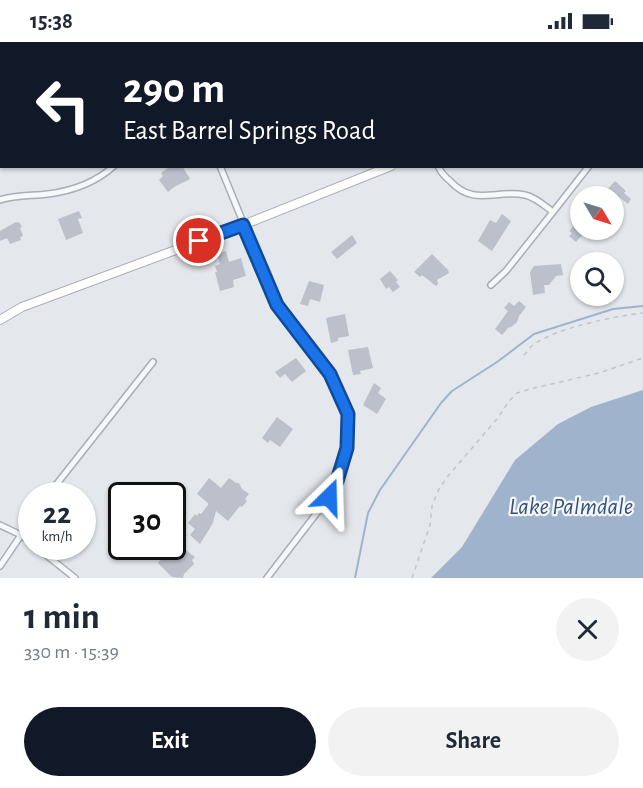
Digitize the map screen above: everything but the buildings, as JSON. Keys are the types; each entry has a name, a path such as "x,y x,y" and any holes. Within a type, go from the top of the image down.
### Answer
{"street":[{"path":"0,201 9,197 49,194 77,188 103,176 112,168"},
{"path":"221,168 277,305 330,374 348,414 347,448 337,481 329,497 267,578"},
{"path":"0,320 22,307 243,225 386,168"},
{"path":"439,168 455,188 472,196 528,195 553,212"},
{"path":"491,285 506,271 587,168"},
{"path":"58,482 153,362"},
{"path":"0,525 18,534"},
{"path":"0,566 18,539"},
{"path":"52,560 75,578"}],"path":[{"path":"524,355 533,345 559,333 615,316 643,313"},
{"path":"412,578 430,525 432,506 439,489 517,393 534,387 599,373 643,358"}],"water":[{"name":"Lake Palmdale","path":"643,390 643,578 431,578 462,547 515,460 558,424 591,407"}],"waterway":[{"path":"355,578 368,513 380,490 441,403 452,391 497,362 534,334 613,309 643,306"}],"route":[{"path":"199,241 243,225 277,305 330,374 348,414 347,448 337,481 329,497"}]}
